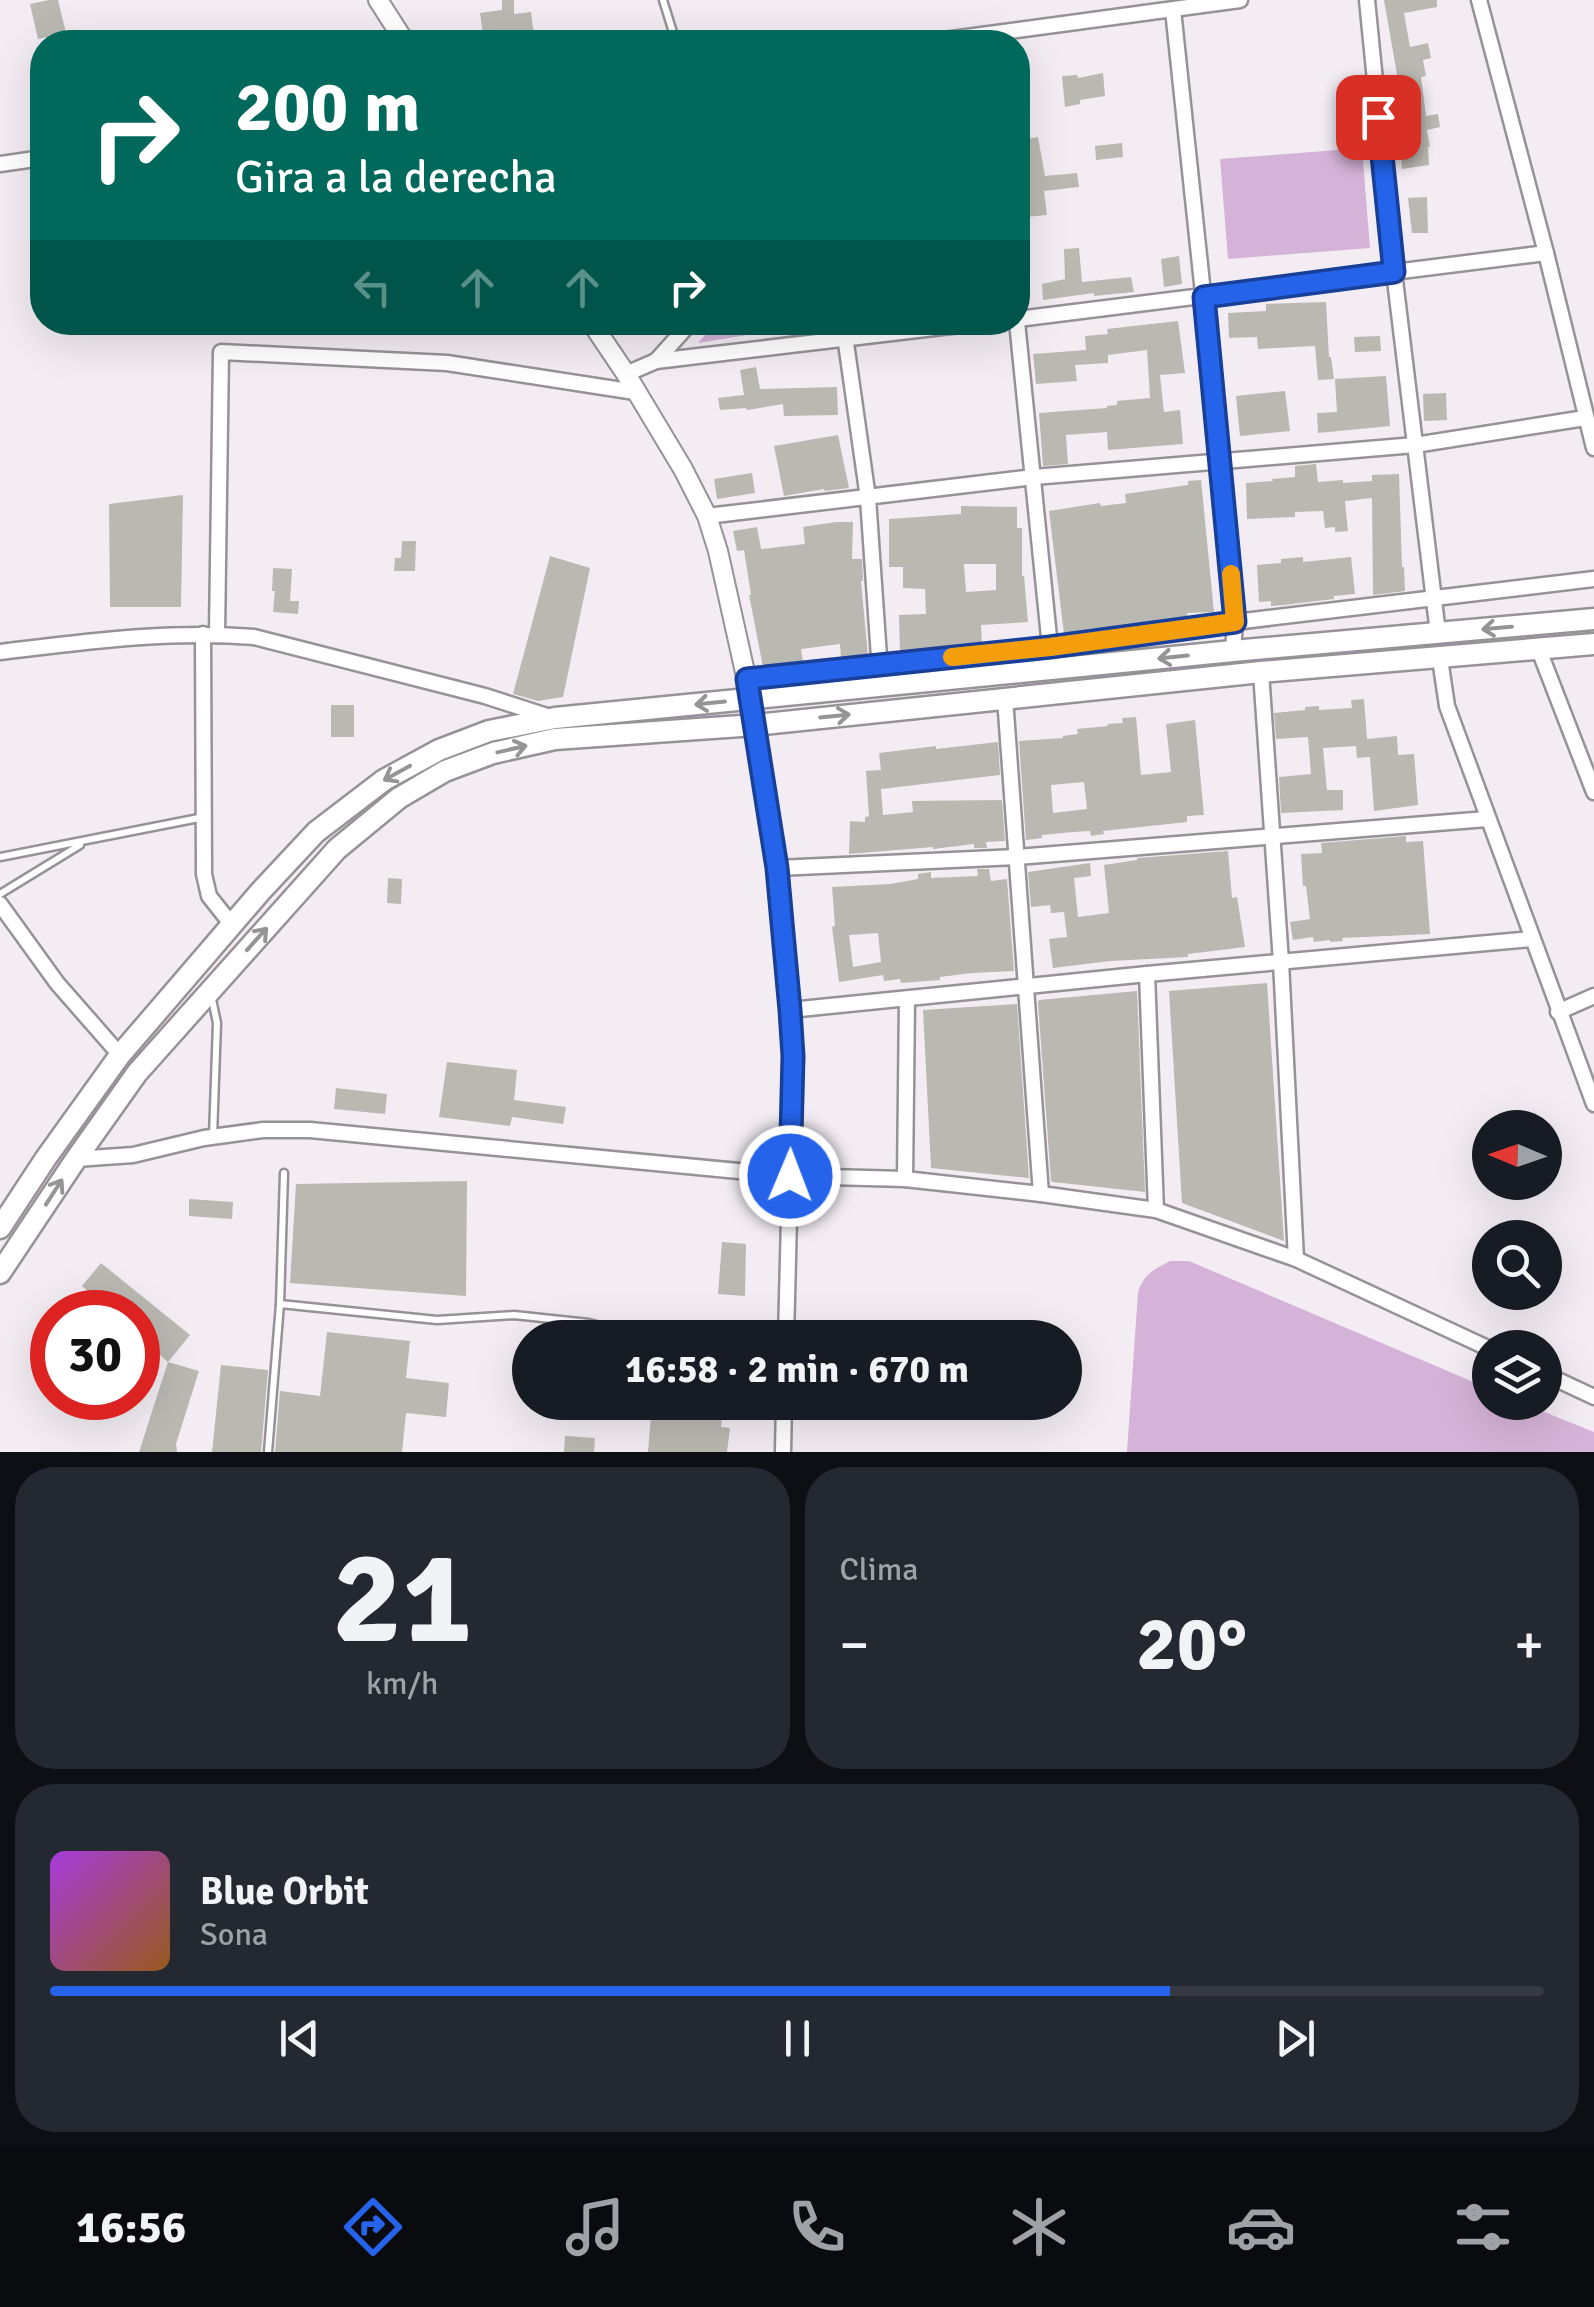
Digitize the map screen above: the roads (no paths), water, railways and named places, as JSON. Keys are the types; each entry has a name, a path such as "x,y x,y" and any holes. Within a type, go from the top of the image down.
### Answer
{"main road":[{"path":"0,1228 120,1055 316,832 384,780 439,750 489,731 555,718 749,689 882,687 1233,650 1594,619"},
{"path":"0,1274 137,1073 337,849 399,798 445,771 493,753 555,739 755,724 1261,672 1594,644"}],"street":[{"path":"378,0 397,30"},
{"path":"1030,32 1240,0"},
{"path":"1367,0 1394,272 1438,633"},
{"path":"1479,0 1594,448"},
{"path":"1173,10 1221,463 1235,622 1233,650"},
{"path":"0,164 30,160"},
{"path":"1030,319 1546,253"},
{"path":"600,335 708,516 749,689 777,868 793,1056 786,1320"},
{"path":"656,361 680,335"},
{"path":"626,374 656,361 814,335"},
{"path":"845,335 868,498 882,687"},
{"path":"1019,335 1050,647"},
{"path":"232,925 209,896 204,874 221,352 447,363 636,392"},
{"path":"708,516 1034,477 1415,444 1585,418"},
{"path":"749,689 880,664 1050,647 1594,578"},
{"path":"0,652 174,634 254,637 486,696 555,718"},
{"path":"1539,650 1594,792"},
{"path":"1440,659 1447,706 1594,1104"},
{"path":"1261,672 1296,1259"},
{"path":"1005,698 1041,1194"},
{"path":"777,868 1017,857 1487,819"},
{"path":"0,904 57,983 120,1055"},
{"path":"790,1010 1531,939"},
{"path":"1147,974 1156,1210"},
{"path":"1558,1012 1594,996"},
{"path":"905,1179 907,999"},
{"path":"76,1158 133,1154 263,1130 310,1130 790,1176 905,1179 1041,1194 1156,1210 1296,1259 1472,1341"},
{"path":"1562,1382 1594,1397"},
{"path":"783,1452 784,1420"}],"lane":[{"path":"663,0 672,30"},
{"path":"0,857 204,817"},
{"path":"0,894 87,841"},
{"path":"210,991 217,1023 213,1137"},
{"path":"268,1452 280,1304 284,1173"},
{"path":"280,1304 437,1320 514,1314 563,1320"}]}
